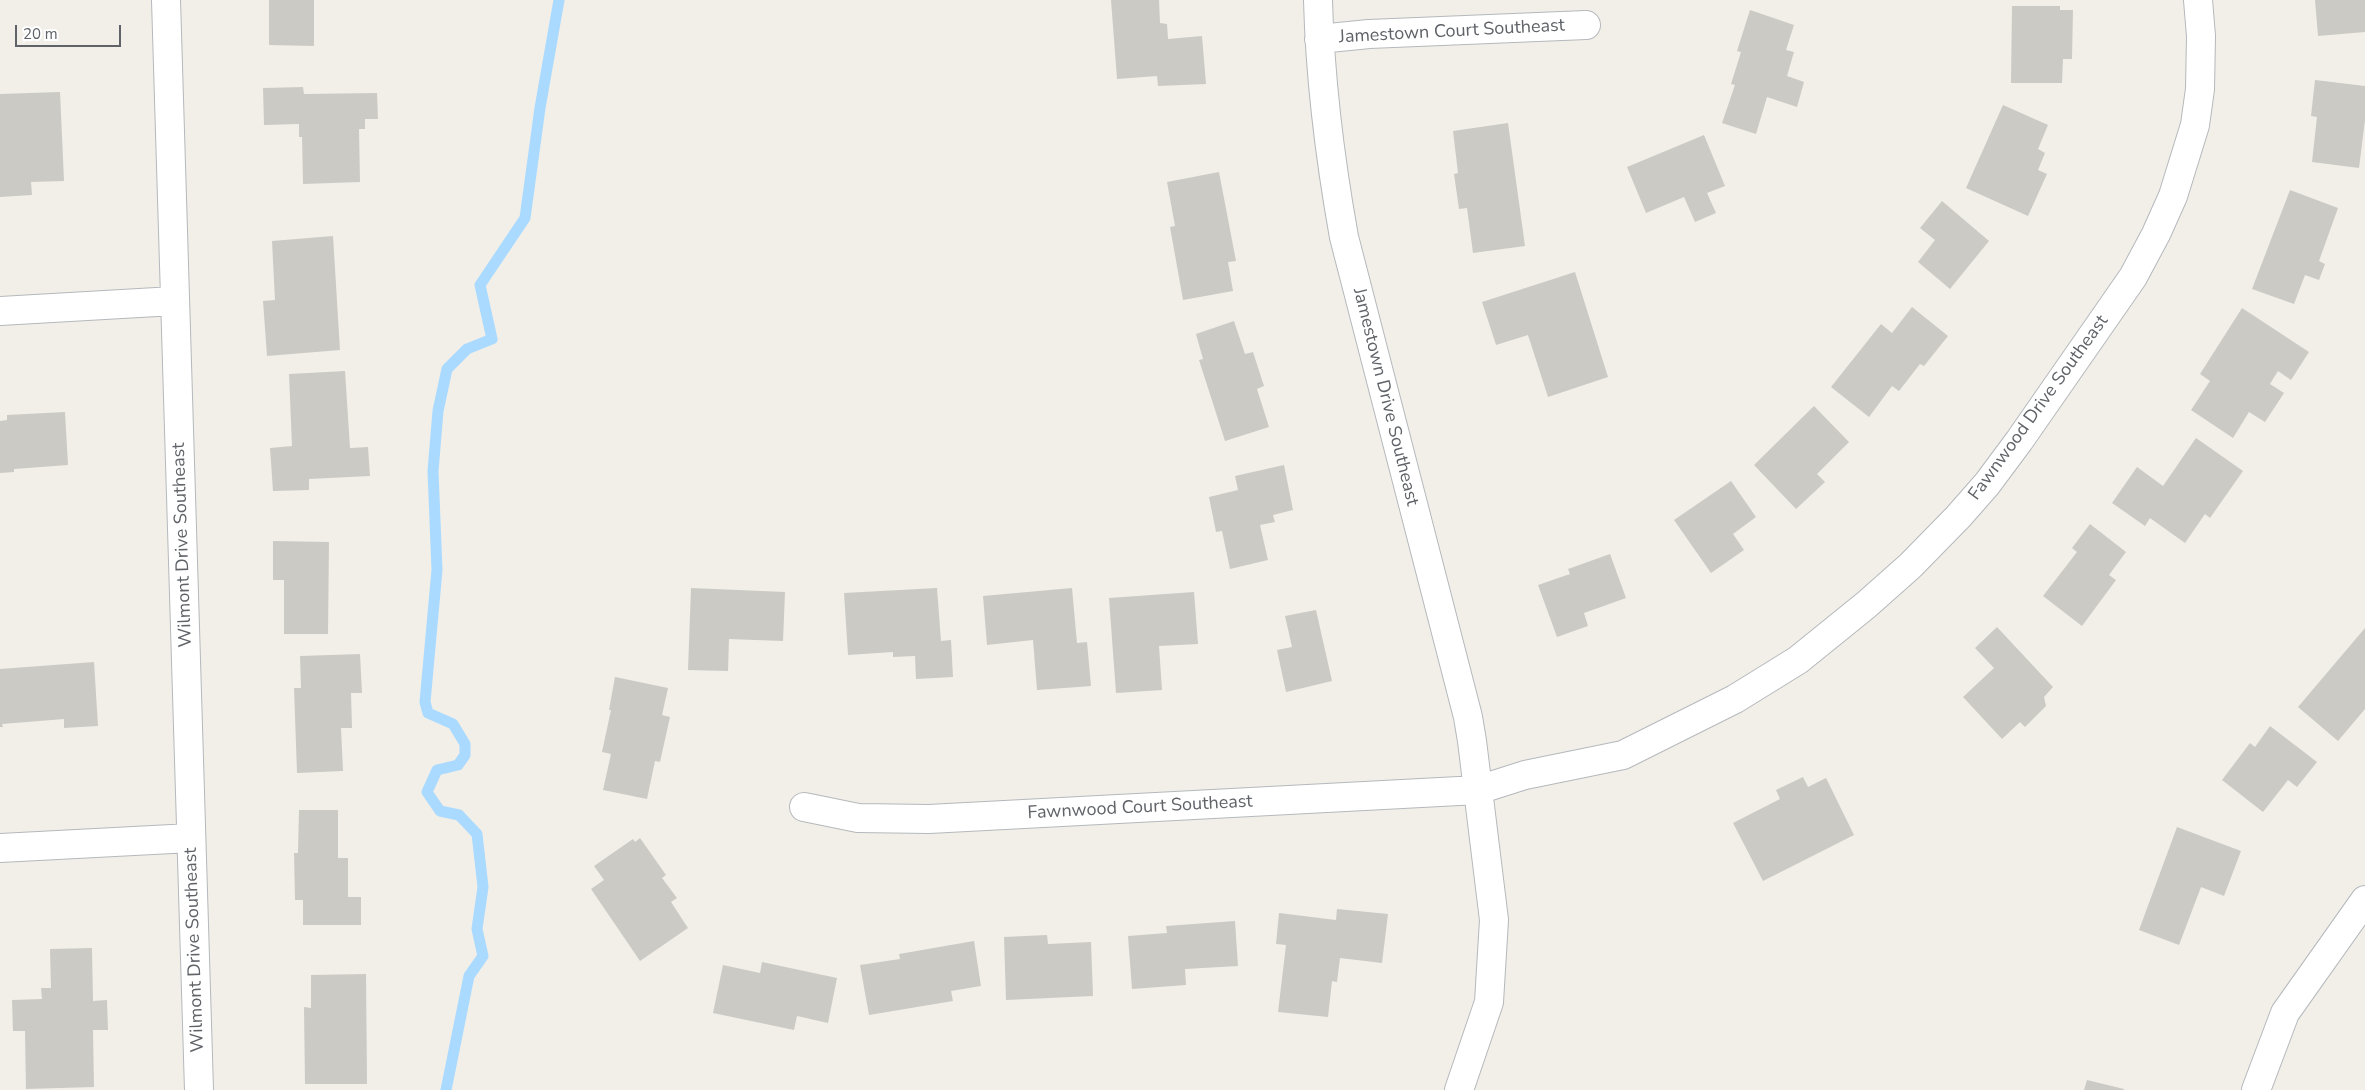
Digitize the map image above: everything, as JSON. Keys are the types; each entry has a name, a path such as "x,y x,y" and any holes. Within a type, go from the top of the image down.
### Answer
{"street":[{"name":"Wilmont Drive Southeast","path":"166,0 199,1090"},
{"name":"Jamestown Drive Southeast","path":"1318,0 1319,39 1332,174 1344,237 1468,717 1478,790"},
{"name":"Fawnwood Drive Southeast","path":"1478,790 1525,775 1623,754 1736,699 1798,660 1866,605 1910,566 1958,517 1987,484 2019,441 2133,277 2156,234 2173,196 2194,125 2201,62 2201,30 2198,0"},
{"name":"Jamestown Court Southeast","path":"1319,39 1369,34 1586,25"},
{"path":"0,312 174,301"},
{"path":"1459,1090 1475,1048 1489,1002 1494,920 1478,790"},
{"name":"Fawnwood Court Southeast","path":"804,808 858,818 929,819 1478,790"},
{"path":"0,848 191,838"},
{"path":"2256,1090 2285,1014 2365,900"}],"building":[{"path":"269,0 314,0 314,46 269,45"},
{"path":"1111,0 1159,0 1160,23 1167,24 1168,39 1202,36 1206,84 1158,86 1157,76 1117,79"},
{"path":"2315,0 2365,0 2365,32 2318,36"},
{"path":"2012,6 2060,6 2060,10 2073,10 2072,59 2063,59 2062,83 2011,83"},
{"path":"1750,10 1794,25 1786,50 1794,52 1787,76 1804,82 1797,107 1767,97 1756,134 1722,123 1735,85 1731,84 1741,52 1737,51"},
{"path":"2315,80 2365,86 2365,120 2359,168 2312,162 2317,117 2311,116"},
{"path":"303,87 304,94 377,93 378,119 365,119 365,129 359,129 360,182 303,184 302,137 299,137 299,124 264,125 263,88"},
{"path":"60,92 64,181 31,182 32,195 0,197 0,94"},
{"path":"2003,105 2048,125 2038,149 2045,153 2038,170 2047,174 2028,216 1966,188"},
{"path":"1508,123 1525,246 1473,253 1467,208 1459,209 1454,174 1458,173 1453,131"},
{"path":"1704,135 1725,186 1707,193 1716,213 1695,222 1684,197 1646,213 1627,167"},
{"path":"1219,172 1236,261 1228,262 1233,291 1183,300 1170,227 1175,226 1167,182"},
{"path":"2290,190 2338,208 2319,261 2325,264 2319,280 2305,275 2294,304 2252,289"},
{"path":"1942,201 1989,241 1950,289 1918,262 1935,240 1920,228"},
{"path":"333,236 340,350 267,356 263,301 275,300 272,241"},
{"path":"1575,272 1608,377 1548,397 1528,335 1496,345 1482,302"},
{"path":"1912,307 1948,336 1924,366 1920,364 1899,391 1892,386 1869,417 1831,387 1881,324 1892,333"},
{"path":"2242,308 2309,352 2291,380 2278,371 2270,384 2284,393 2265,422 2249,412 2233,438 2191,410 2210,381 2200,374"},
{"path":"1234,321 1245,354 1253,352 1264,386 1257,389 1269,427 1225,441 1199,360 1203,359 1196,334"},
{"path":"345,371 350,448 368,447 370,476 309,479 309,490 273,491 270,448 292,446 289,374"},
{"path":"1814,406 1849,442 1817,474 1825,482 1796,509 1754,465"},
{"path":"65,412 68,465 14,469 14,472 0,473 0,421 7,420 7,415"},
{"path":"2196,438 2243,471 2210,518 2205,514 2185,543 2150,518 2145,526 2112,503 2137,467 2163,486"},
{"path":"1284,465 1293,510 1273,515 1275,522 1260,525 1268,560 1230,569 1222,531 1216,532 1209,497 1238,490 1235,476"},
{"path":"1731,481 1756,517 1733,534 1744,550 1711,573 1674,520"},
{"path":"2090,524 2126,552 2109,575 2116,580 2082,626 2043,596 2077,552 2072,548"},
{"path":"273,541 329,542 328,634 284,634 284,580 273,580"},
{"path":"1610,554 1626,598 1584,613 1588,626 1557,637 1538,585 1570,574 1568,569"},
{"path":"691,588 785,592 783,641 729,639 728,671 688,670"},
{"path":"937,588 941,641 951,640 953,677 916,679 915,656 893,657 893,652 848,655 844,593"},
{"path":"1072,588 1077,643 1087,642 1091,686 1037,690 1033,640 987,645 983,596"},
{"path":"1194,592 1198,644 1159,646 1162,690 1116,693 1109,598"},
{"path":"1316,610 1332,681 1286,692 1277,650 1292,647 1285,616"},
{"path":"1997,627 2053,687 2044,697 2046,706 2025,727 2020,722 2002,739 1963,697 1994,668 1975,648"},
{"path":"2365,628 2365,709 2338,741 2298,707"},
{"path":"360,654 362,693 351,693 352,728 341,728 343,771 297,773 294,688 301,688 300,656"},
{"path":"94,662 98,726 64,728 64,719 2,724 3,727 0,727 0,669"},
{"path":"615,677 668,688 662,715 670,717 660,762 655,761 647,799 603,790 611,754 602,752 611,710 609,710"},
{"path":"2270,726 2317,762 2297,787 2288,780 2263,812 2222,780 2250,743 2255,747"},
{"path":"1803,777 1808,787 1826,778 1854,835 1763,881 1733,823 1780,799 1776,790"},
{"path":"299,810 338,810 338,858 348,858 348,897 361,897 361,925 303,925 303,900 295,900 294,853 298,853"},
{"path":"2177,827 2241,851 2224,896 2201,887 2179,945 2139,930"},
{"path":"640,838 666,875 662,878 677,898 671,902 688,928 640,961 591,889 604,880 594,866 633,839 635,842"},
{"path":"1337,909 1388,914 1382,963 1340,958 1337,982 1332,981 1328,1017 1278,1012 1286,945 1276,944 1279,913 1336,920"},
{"path":"1235,921 1238,966 1185,969 1186,985 1132,989 1128,936 1167,933 1166,926"},
{"path":"1047,935 1048,944 1091,942 1093,996 1006,1000 1004,937"},
{"path":"974,941 981,986 951,991 953,1001 869,1015 860,965 900,959 899,954"},
{"path":"92,948 93,1001 107,1000 108,1030 93,1030 94,1087 26,1089 25,1031 13,1031 12,1000 42,999 41,988 51,988 50,949"},
{"path":"762,962 837,978 828,1023 797,1016 794,1030 713,1013 723,965 760,973"},
{"path":"366,974 367,1084 305,1084 304,1007 311,1008 311,975"},
{"path":"2087,1080 2124,1089 2124,1090 2084,1090"}],"waterway":[{"path":"446,1090 469,976 483,956 477,929 483,887 477,834 459,815 440,811 427,792 437,770 458,765 465,755 465,744 453,724 428,713 425,702 437,570 433,471 438,411 447,369 467,349 492,339 480,285 525,218 540,108 559,0"}]}
